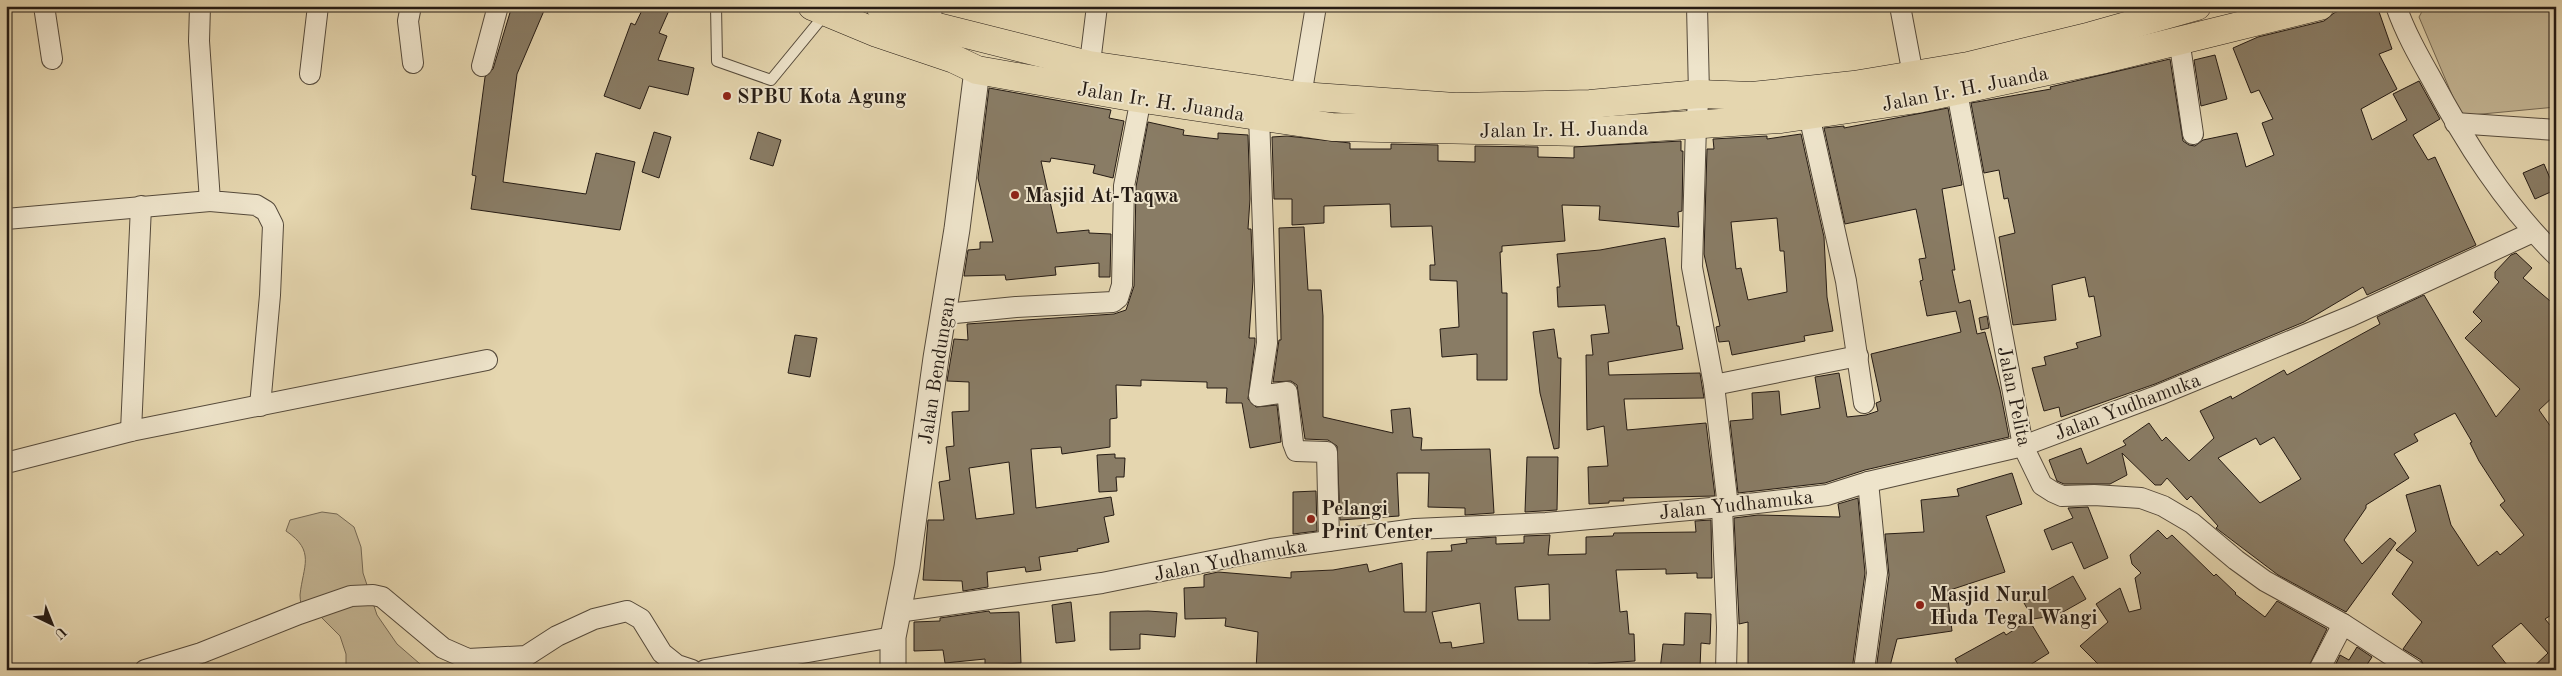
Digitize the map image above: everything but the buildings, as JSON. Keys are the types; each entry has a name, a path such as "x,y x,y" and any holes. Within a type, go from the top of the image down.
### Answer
{"highway":[{"name":"Jalan Ir. H. Juanda","path":"880,6 931,16 1141,98 1332,127 1580,132 1696,125 1809,115 1958,92 2030,63 2197,6"},
{"name":"Jalan Ir. H. Juanda","path":"819,9 877,33 954,59 977,70 1088,77 1301,96 1455,107 1609,103 1699,94 1752,96 1854,85 1968,66 2030,63 2179,39 2320,6"}],"street":[{"path":"44,6 52,59"},
{"path":"200,6 198,41 210,201"},
{"path":"310,74 318,6"},
{"path":"411,6 408,20 413,63"},
{"path":"482,66 498,6"},
{"path":"1088,77 1097,6"},
{"path":"1301,96 1316,6"},
{"path":"1697,6 1699,94 1696,125 1692,267 1714,385 1725,507 1726,670"},
{"path":"1900,6 1913,75"},
{"path":"2396,6 2403,27 2455,123 2510,204 2532,232 2556,255"},
{"path":"2403,27 2404,6"},
{"path":"2179,39 2193,134"},
{"name":"Jalan Bendungan","path":"893,670 893,637 907,567 977,70"},
{"name":"Jalan Pelita","path":"1958,92 2023,446 2042,484 2062,496 2094,495 2141,498 2163,506 2192,523 2236,560 2265,581 2343,624 2414,670"},
{"path":"944,314 1016,307 1113,302 1118,298 1122,285 1124,186 1141,98"},
{"path":"1809,115 1846,281 1864,404"},
{"path":"1259,116 1268,343 1259,396 1287,392 1293,443 1296,451 1327,452 1329,541"},
{"path":"2455,123 2556,130"},
{"path":"6,219 210,201 256,205 266,211 273,225 270,296 260,406"},
{"path":"131,431 141,206"},
{"name":"Jalan Yudhamuka","path":"898,612 1102,583 1271,549 1415,529 1546,523 1725,507 1826,495 1868,482 2023,446 2159,395 2351,316 2532,232"},
{"path":"1714,385 1858,356"},
{"path":"6,463 131,431 487,360"},
{"path":"1864,670 1877,572 1868,482"},
{"path":"145,670 201,654 299,614 351,596 373,595 392,603 443,648 468,659 526,663 557,636 594,619 627,611 641,619 662,653 678,665 692,670"},
{"path":"2319,670 2343,624"},
{"path":"705,670 893,637"}],"lane":[{"path":"716,6 716,61 771,80 819,9"}],"shaded area":[{"path":"2425,6 2556,6 2556,107 2461,116 2419,17"},
{"path":"322,512 337,514 354,527 361,547 363,573 377,615 397,644 427,670 346,670 346,654 340,636 320,616 303,615 300,595 305,567 304,552 295,538 286,531 290,520"}],"place":[{"name":"SPBU Kota Agung","path":"727,96"},
{"name":"Masjid At-Taqwa","path":"1015,195"},
{"name":"Pelangi Print Center","path":"1311,519"},
{"name":"Masjid Nurul Huda Tegal Wangi","path":"1920,605"}]}
